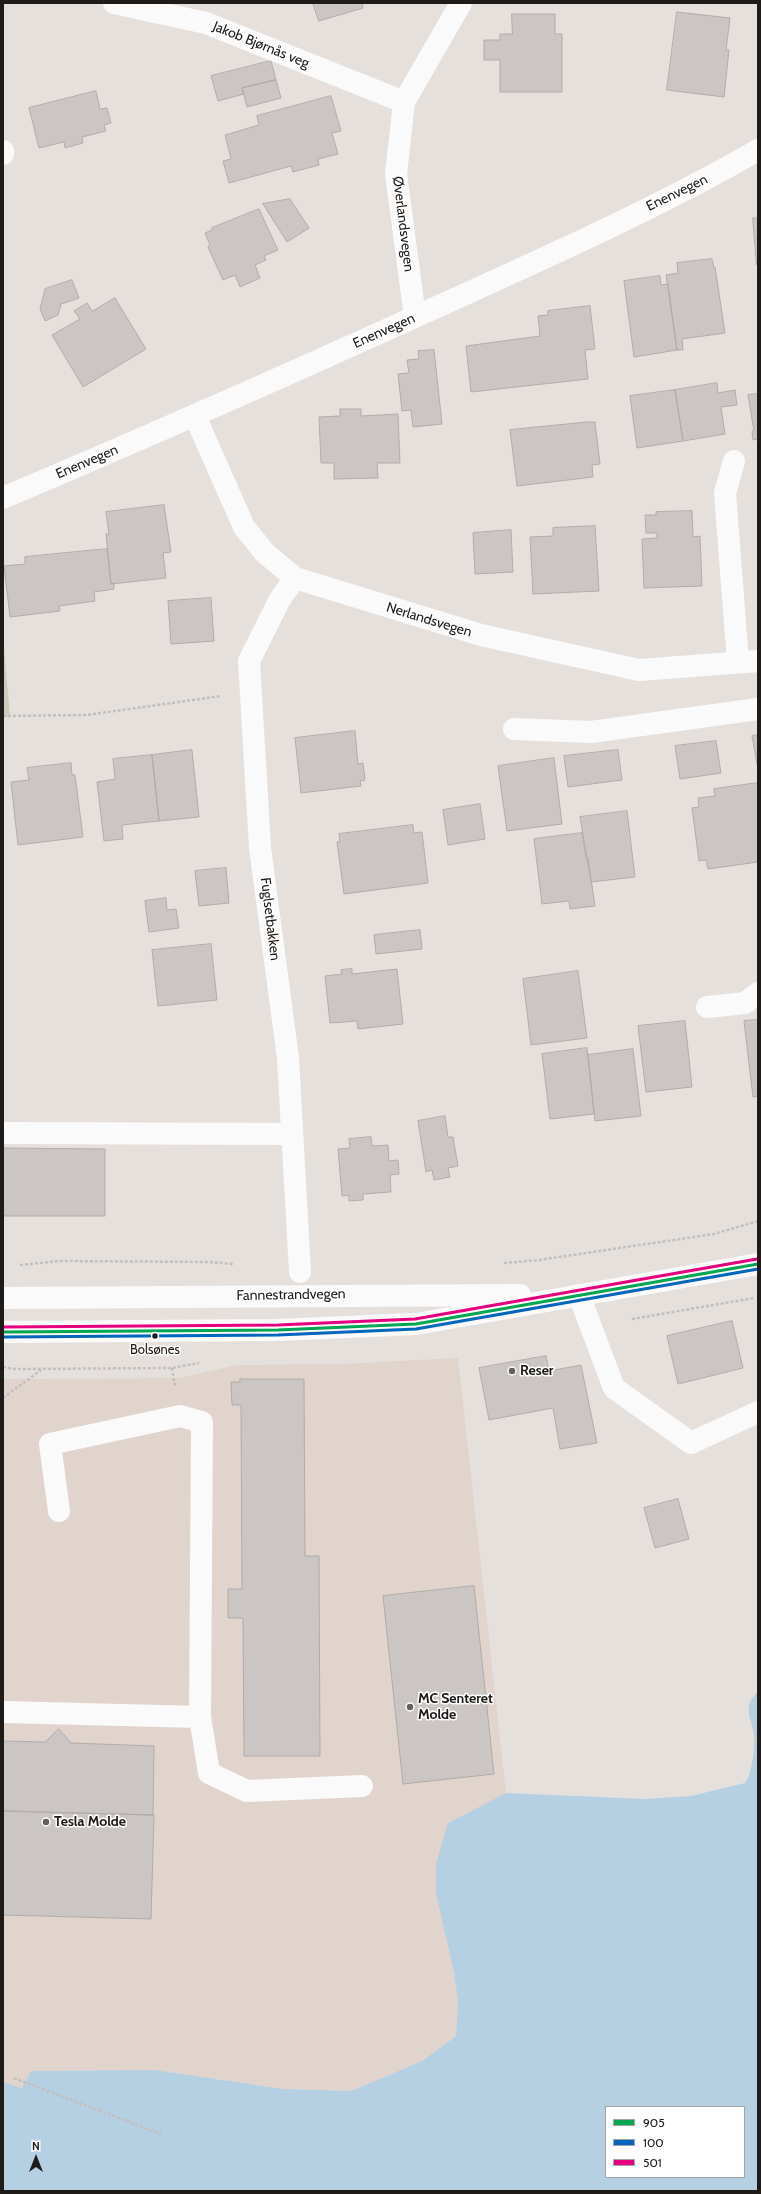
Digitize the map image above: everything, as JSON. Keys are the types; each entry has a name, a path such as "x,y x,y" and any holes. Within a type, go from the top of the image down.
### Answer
{"main road":[{"name":"Jakob Bjørnås veg","path":"114,3 206,23 404,102"},
{"name":"Øverlandsvegen","path":"416,317 396,174 404,102 461,3"},
{"name":"Enenvegen","path":"3,498 195,416 574,245 719,172 758,150"},
{"name":"Nerlandsvegen","path":"195,416 244,527 265,553 295,578 481,635 639,670 748,662"},
{"path":"734,461 725,493 748,662"},
{"name":"Fuglsetbakken","path":"295,578 280,599 249,660 260,848 288,1058 300,1272"},
{"path":"514,729 591,732 758,710"},
{"path":"707,1007 745,1003 758,993"},
{"path":"3,1133 292,1134"},
{"name":"Fannestrandvegen","path":"3,1332 278,1330 416,1324 758,1264"},
{"name":"Fannestrandvegen","path":"3,1298 323,1295 579,1295"},
{"path":"579,1295 614,1388 691,1443 758,1412"},
{"path":"59,1511 50,1444 180,1416 202,1422 200,1717 209,1773 247,1792 362,1786"},
{"path":"3,1712 200,1717"}],"path":[{"path":"3,716 87,715 251,691"},
{"path":"500,1263 539,1260 714,1234 758,1221"},
{"path":"17,1266 60,1261 210,1262 240,1265"},
{"path":"3,1398 42,1369"},
{"path":"14,2078 161,2134"}],"shaded area":[{"path":"458,1358 506,1793 448,1823 454,1972 458,2002 456,2036 422,2061 351,2091 284,2089 154,2070 31,2071 22,2088 3,2082 3,1379 179,1378 238,1365 342,1364"}],"green space":[{"path":"3,636 10,717 3,717"}],"water":[{"path":"758,1692 758,2191 3,2191 3,2082 22,2088 31,2071 154,2070 284,2089 351,2091 422,2061 456,2036 458,2002 454,1972 436,1893 436,1864 448,1823 506,1793 645,1799 691,1796 745,1783 750,1774 754,1746 754,1735 749,1713 750,1703"}],"building":[{"path":"313,3 362,3 363,8 319,21"},
{"path":"677,12 730,18 726,50 729,50 724,97 667,90"},
{"path":"512,14 555,14 555,34 562,34 562,92 500,92 500,60 484,60 484,40 500,40 500,34 512,34"},
{"path":"271,61 276,80 242,88 244,94 218,101 211,76"},
{"path":"276,80 281,98 247,107 242,88"},
{"path":"96,91 100,109 107,108 111,123 104,125 106,131 82,137 83,143 65,148 64,142 39,148 29,108"},
{"path":"331,96 341,131 332,133 338,154 318,159 319,165 293,172 291,166 229,183 223,161 231,159 225,135 259,125 257,116"},
{"path":"290,199 309,228 287,242 263,204"},
{"path":"259,209 278,250 264,256 266,260 255,265 260,278 240,287 235,275 223,280 208,247 210,245 205,233 212,230 212,228"},
{"path":"753,218 758,218 758,265 757,265"},
{"path":"712,259 714,268 715,267 725,333 682,339 683,350 677,350 666,275 678,273 677,263"},
{"path":"660,276 661,285 668,284 677,350 634,357 624,281"},
{"path":"72,280 79,298 61,304 58,315 45,321 40,309 45,289"},
{"path":"115,298 146,349 83,387 52,335 80,319 74,311 87,303 92,311"},
{"path":"590,306 595,349 585,350 588,379 471,392 466,346 540,336 538,316 548,315 548,311"},
{"path":"434,350 442,424 413,427 411,410 402,411 398,374 409,373 407,360 419,359 418,351"},
{"path":"717,383 718,393 735,390 737,405 721,407 725,434 683,441 675,390"},
{"path":"675,390 683,441 637,448 630,396"},
{"path":"758,394 758,439 753,440 752,431 754,431 748,395"},
{"path":"340,409 361,409 361,416 398,414 400,463 377,463 378,478 334,479 334,463 321,463 319,417 340,416"},
{"path":"595,422 600,464 592,465 593,477 517,486 510,430"},
{"path":"164,505 171,552 163,553 166,578 111,584 106,534 109,534 106,512"},
{"path":"692,511 693,537 700,536 702,586 644,588 642,539 657,538 657,533 646,533 645,515 656,515 656,512"},
{"path":"595,526 599,591 533,594 530,537 553,536 553,528"},
{"path":"511,530 513,572 475,574 473,533"},
{"path":"107,549 111,584 114,583 114,589 94,592 95,601 59,606 60,611 10,617 4,566 25,564 25,557"},
{"path":"211,598 214,641 171,644 168,601"},
{"path":"355,731 358,764 363,763 365,780 360,781 361,786 301,793 295,738"},
{"path":"758,735 758,769 752,736"},
{"path":"716,741 721,773 680,779 675,746"},
{"path":"192,750 199,817 159,821 152,755"},
{"path":"618,750 622,780 568,787 564,756"},
{"path":"152,755 159,821 122,825 123,839 104,841 97,782 115,779 113,759"},
{"path":"554,758 562,824 507,831 498,766"},
{"path":"71,763 72,775 75,775 83,837 18,845 11,782 29,780 27,768"},
{"path":"758,783 758,862 708,869 706,860 699,861 692,808 699,807 698,798 715,796 714,789"},
{"path":"480,804 485,839 448,845 443,810"},
{"path":"627,811 635,877 591,882 580,817"},
{"path":"413,825 414,833 422,832 428,883 344,894 337,842 340,841 339,834"},
{"path":"582,833 586,858 588,858 595,906 570,909 569,901 542,904 534,839"},
{"path":"226,868 229,903 199,906 195,871"},
{"path":"166,898 167,910 176,909 179,928 149,932 145,901"},
{"path":"420,930 422,949 376,954 374,935"},
{"path":"211,944 217,1000 158,1006 152,950"},
{"path":"352,969 352,974 397,969 403,1024 358,1029 357,1021 330,1023 325,976 342,974 341,970"},
{"path":"578,971 587,1038 531,1045 523,979"},
{"path":"758,1020 758,1096 753,1097 744,1021"},
{"path":"685,1021 692,1087 646,1092 638,1026"},
{"path":"587,1048 594,1114 550,1119 542,1054"},
{"path":"633,1049 641,1116 595,1121 588,1055"},
{"path":"445,1116 448,1137 453,1137 458,1166 448,1168 450,1177 434,1180 432,1170 426,1172 418,1121"},
{"path":"371,1137 372,1146 388,1145 389,1161 398,1160 399,1174 390,1175 391,1192 363,1194 363,1200 349,1201 349,1195 342,1196 338,1149 350,1148 349,1139"},
{"path":"3,1148 105,1149 105,1216 3,1216"},
{"path":"732,1321 743,1368 678,1384 667,1336"},
{"path":"546,1356 549,1371 581,1365 597,1443 560,1449 553,1408 489,1420 479,1368"},
{"path":"240,1379 304,1379 305,1556 319,1556 320,1756 244,1756 243,1618 228,1618 228,1589 242,1589 241,1405 232,1405 231,1382 240,1382"},
{"path":"678,1499 689,1539 655,1548 644,1508"},
{"path":"474,1586 494,1774 403,1784 383,1596"},
{"path":"59,1729 71,1743 154,1746 153,1815 3,1811 3,1741 45,1742"},
{"path":"3,1811 154,1815 151,1919 3,1915"}],"transit line":[{"name":"501","path":"3,1327 278,1325 415,1319 757,1259"},
{"name":"905","path":"3,1332 278,1330 416,1324 758,1264"},
{"name":"100","path":"3,1337 278,1335 416,1329 758,1269"}],"place":[{"name":"Bolsønes","path":"155,1336"},
{"name":"Reser","path":"512,1371"},
{"name":"MC Senteret Molde","path":"410,1707"},
{"name":"Tesla Molde","path":"46,1822"}]}
